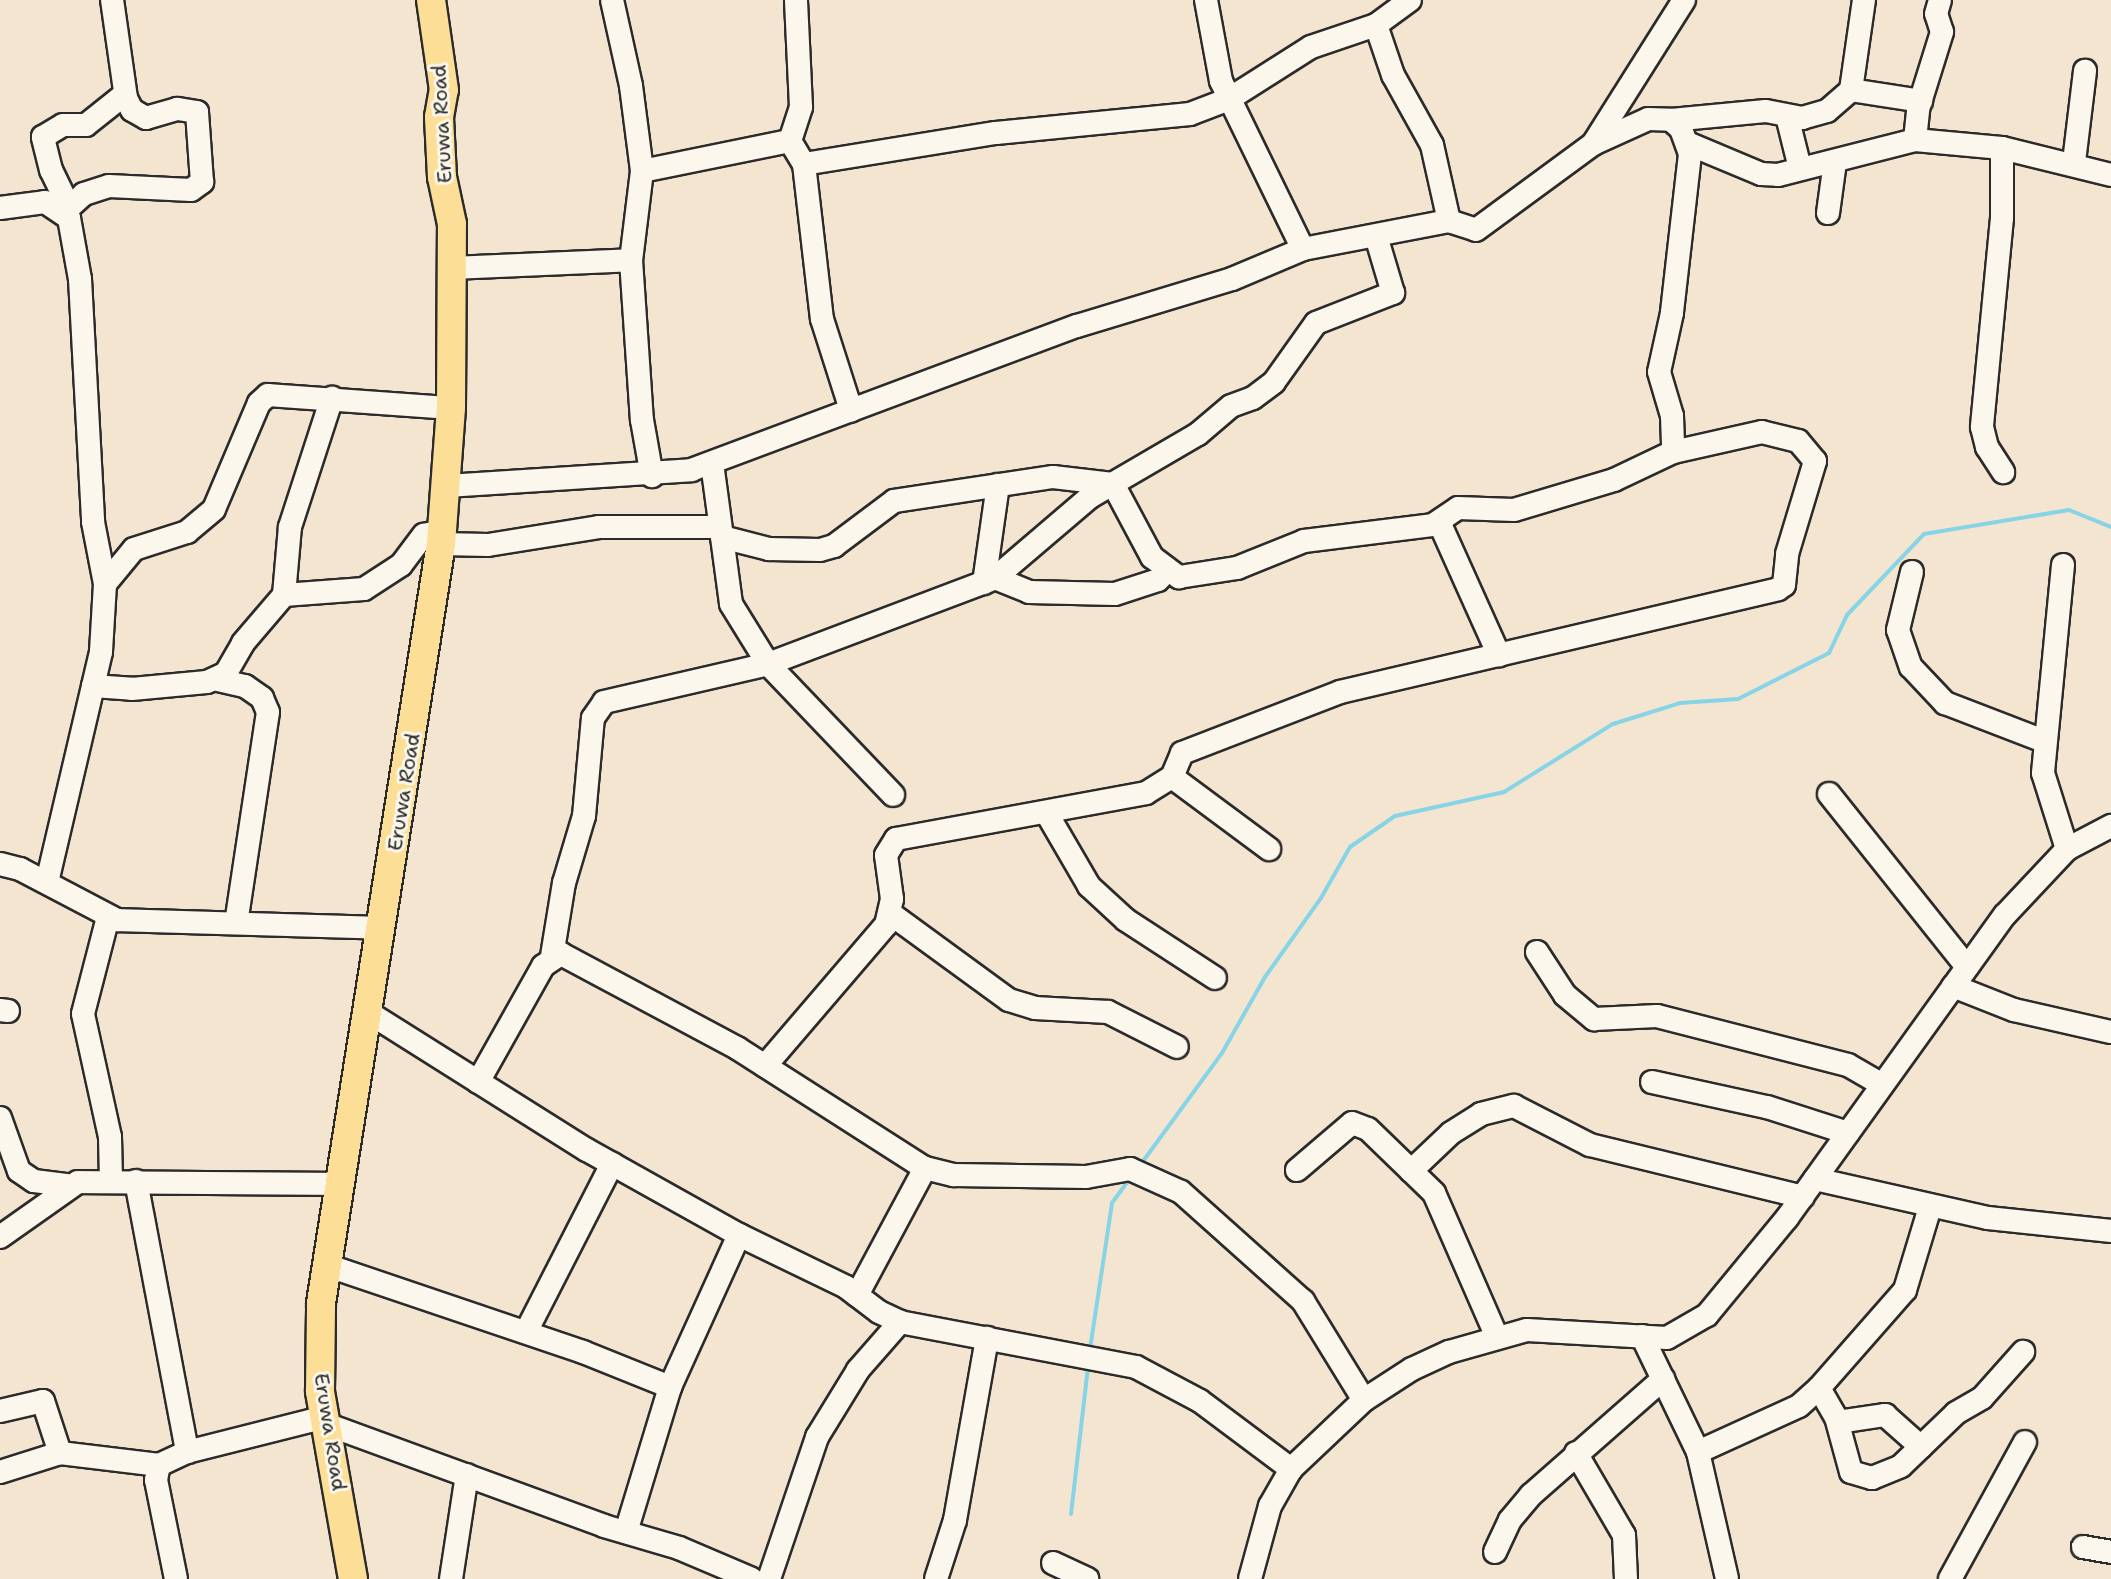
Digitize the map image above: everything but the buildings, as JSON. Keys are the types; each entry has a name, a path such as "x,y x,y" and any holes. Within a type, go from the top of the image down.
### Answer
{"main road":[{"name":"Eruwa Road","path":"353,1579 325,1420 319,1359 336,1184 442,537 451,408 452,224 439,117 444,90 431,0"}],"street":[{"path":"67,209 84,194 109,186 200,187 202,117 183,108 146,118 132,110 125,94 112,0"},
{"path":"612,0 631,86 642,171 631,260 642,420 652,476"},
{"path":"796,0 801,107 790,141 804,164 822,319 851,410"},
{"path":"1206,0 1229,99 1303,249"},
{"path":"1593,144 1684,0"},
{"path":"1851,90 1864,0"},
{"path":"1915,140 1921,101 1942,32 1936,14 1940,0"},
{"path":"804,164 996,133 1190,114 1229,99 1311,47 1376,25 1398,3"},
{"path":"1376,25 1393,75 1432,145 1449,221"},
{"path":"2074,162 2085,71"},
{"path":"446,486 652,476 712,463 1077,326 1232,279 1303,249 1449,221 1463,229 1488,225 1593,144 1648,119 1671,120 1766,111 1787,116 1815,116 1851,90 1921,101"},
{"path":"47,882 93,686 105,584 93,522 80,279 67,209 51,170 43,137 63,125 86,125 125,94"},
{"path":"1787,116 1800,168"},
{"path":"1671,120 1687,143 1751,172 1778,175 1915,140 2002,148 2074,162 2111,175"},
{"path":"642,171 790,141"},
{"path":"1673,452 1672,416 1659,372 1681,243 1687,143"},
{"path":"2002,148 2002,218 1982,427 1987,447 2003,472"},
{"path":"1828,213 1835,162"},
{"path":"0,208 45,202 67,209"},
{"path":"478,1082 552,956 564,883 584,816 596,710 604,702 768,664 990,581 1090,497 1274,382 1316,323 1393,293 1376,236"},
{"path":"451,268 631,260"},
{"path":"105,584 134,549 187,532 214,509 259,403 279,392 451,408"},
{"path":"218,680 284,595 290,527 332,398"},
{"path":"765,1066 891,914 886,855 896,839 1146,793 1172,777 1182,753 1340,692 1784,585 1787,554 1815,470 1807,449 1762,432 1673,452 1614,480 1514,510 1458,508 1433,525"},
{"path":"712,463 731,604 768,664 893,795"},
{"path":"284,595 364,589 401,565 424,535 488,545 599,527 721,532 769,549 820,550 834,546 894,501 1053,477 1113,484"},
{"path":"1113,484 1152,557 1179,577 1209,575 1274,557 1304,541 1440,524 1499,655"},
{"path":"990,581 998,485"},
{"path":"2063,565 2043,773 2067,849"},
{"path":"990,581 1029,592 1115,594 1158,580 1167,571"},
{"path":"1912,572 1898,630 1911,667 1945,703 2044,741"},
{"path":"93,686 132,689 218,680 245,686 262,698 268,712 236,923"},
{"path":"1172,777 1269,849"},
{"path":"1829,794 1967,967"},
{"path":"1046,812 1089,886 1126,920 1215,978"},
{"path":"1250,1579 1270,1506 1291,1469 1364,1400 1412,1369 1497,1337 1527,1330 1680,1335 1707,1315 1809,1188 2005,915 2067,849 2111,826"},
{"path":"0,864 47,882 108,917 380,928"},
{"path":"891,914 1009,1000 1035,1008 1108,1012 1177,1047"},
{"path":"108,917 83,1014 110,1137 111,1181"},
{"path":"1537,952 1565,995 1594,1019 1657,1016 1848,1065 1882,1085"},
{"path":"552,956 579,963 765,1066 925,1168 954,1175 1086,1177 1126,1169 1181,1192 1265,1263 1319,1322 1364,1400"},
{"path":"1953,986 2014,1010 2111,1032"},
{"path":"366,1011 612,1164 739,1235 857,1295 900,1322 1136,1367 1200,1401 1291,1469"},
{"path":"1652,1082 1767,1107 1848,1133"},
{"path":"1411,1171 1451,1133 1481,1114 1514,1106 1590,1145 1809,1188 2111,1231"},
{"path":"0,1118 19,1171 34,1181 72,1186 111,1181 336,1184"},
{"path":"1297,1170 1352,1123 1360,1123 1434,1193 1497,1337"},
{"path":"526,1332 612,1164"},
{"path":"857,1295 925,1168"},
{"path":"136,1181 187,1452"},
{"path":"0,1237 72,1186"},
{"path":"1698,1452 1799,1406 1819,1388 1905,1290 1930,1207"},
{"path":"626,1532 670,1387 739,1235"},
{"path":"326,1265 526,1332 670,1387"},
{"path":"769,1579 817,1437 858,1370 900,1322"},
{"path":"1642,1336 1698,1452 1727,1579"},
{"path":"936,1579 955,1520 987,1338"},
{"path":"1819,1388 1838,1422 1844,1458 1851,1472 1862,1478 1885,1476 1982,1398 2023,1352"},
{"path":"1495,1552 1510,1520 1576,1453 1663,1379"},
{"path":"0,1411 43,1401 60,1453"},
{"path":"1838,1422 1866,1422 1885,1415 1921,1447"},
{"path":"0,1472 60,1453 159,1465 187,1452 325,1420 467,1475 679,1548 752,1579"},
{"path":"1950,1579 2025,1442"},
{"path":"1576,1453 1624,1535 1626,1579"},
{"path":"159,1465 156,1480 176,1579"},
{"path":"451,1579 467,1475"},
{"path":"2083,1547 2111,1552"},
{"path":"1053,1563 1088,1579"}],"waterway":[{"path":"1141,1164 1222,1053 1265,977 1321,898 1350,847 1395,816 1504,792 1613,724 1680,703 1738,699 1829,653 1847,615 1924,534 2069,510 2111,527"},
{"path":"1090,1349 1112,1203 1131,1177"},
{"path":"1071,1514 1088,1366"}]}
